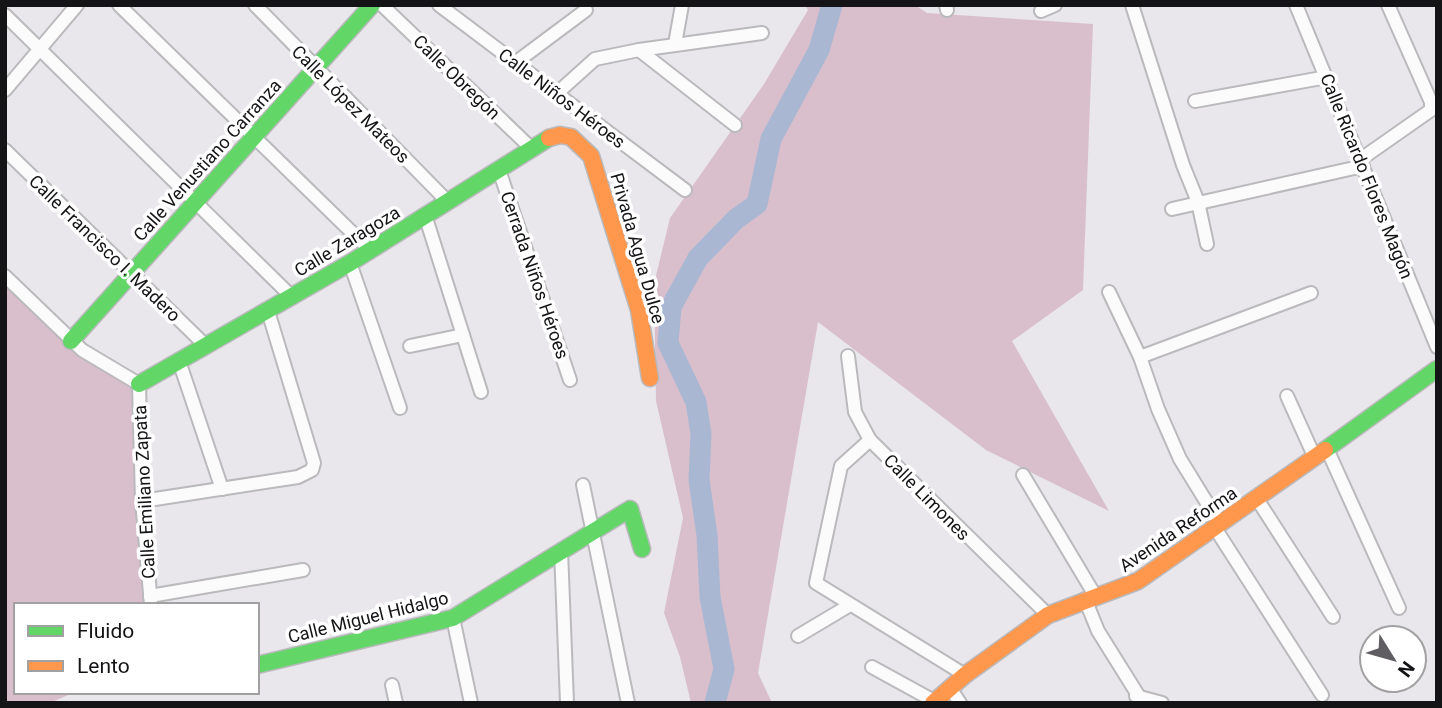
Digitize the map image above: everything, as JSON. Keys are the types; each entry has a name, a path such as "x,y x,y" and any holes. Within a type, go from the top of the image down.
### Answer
{"street":[{"path":"5,90 77,5"},
{"path":"119,5 370,250"},
{"name":"Calle López Mateos","path":"255,5 449,201"},
{"name":"Calle Venustiano Carranza","path":"71,341 372,5"},
{"name":"Calle Obregón","path":"382,5 532,149"},
{"path":"675,44 682,5"},
{"path":"1041,12 1055,5"},
{"path":"1132,5 1183,165 1198,202 1207,244"},
{"name":"Calle Ricardo Flores Magón","path":"1296,5 1437,347"},
{"path":"1172,209 1362,163 1431,110 1432,102 1388,5"},
{"name":"Calle Niños Héroes","path":"449,8 555,95 685,190"},
{"path":"515,63 586,10"},
{"path":"5,15 292,297"},
{"path":"555,95 595,59 675,44 762,33"},
{"path":"639,50 735,125"},
{"path":"1195,101 1327,77"},
{"name":"Calle Zaragoza","path":"139,384 350,263 553,135 574,136"},
{"name":"Privada Agua Dulce","path":"574,136 591,156 639,310 649,378"},
{"name":"Calle Francisco I. Madero","path":"5,150 205,345"},
{"name":"Cerrada Niños Héroes","path":"499,170 570,380"},
{"path":"425,215 481,392"},
{"path":"350,263 400,408"},
{"name":"Calle Emiliano Zapata","path":"5,276 71,341 103,365 139,384 142,501 150,600"},
{"path":"1109,292 1140,357 1158,409 1180,459 1322,695"},
{"path":"1140,357 1311,293"},
{"path":"142,501 298,477 312,470 314,463 268,311"},
{"path":"410,346 463,335"},
{"name":"Calle Limones","path":"848,356 855,412 870,440 1048,615"},
{"path":"179,362 222,489"},
{"name":"Avenida Reforma","path":"933,702 965,674 1048,615 1138,581 1321,454 1437,369"},
{"path":"1287,396 1321,454 1399,608"},
{"path":"870,440 841,466 816,583 965,674"},
{"path":"1023,475 1090,598 1098,631 1139,699 1162,703"},
{"path":"583,485 628,703"},
{"path":"1257,499 1333,617"},
{"name":"Calle Miguel Hidalgo","path":"259,665 453,618 630,509 642,549"},
{"path":"561,550 567,703"},
{"path":"150,600 303,570"},
{"path":"798,636 850,605"},
{"path":"453,618 471,703"},
{"path":"872,667 933,702"},
{"path":"392,685 396,703"},
{"path":"950,688 960,703"}],"shaded area":[{"path":"805,5 915,5 927,13 1093,24 1083,290 1012,341 1109,511 986,450 818,322 758,673 772,703 691,703 680,657 664,613 683,518 656,401 654,284 670,218 764,84 808,10"},
{"path":"5,276 71,341 139,384 150,603 14,603 14,694 70,694 50,703 5,703"}],"waterway":[{"path":"715,703 724,669 710,597 707,535 699,480 701,434 696,402 668,343 671,307 698,258 736,219 757,204 771,139 819,50 832,5"}],"traffic: fast":[{"path":"71,341 372,5"},
{"path":"139,384 350,263 549,138"},
{"path":"1325,450 1437,369"},
{"path":"259,665 453,618 630,509 642,549"}],"traffic: slow":[{"path":"549,138 560,135 571,137 591,156 639,310 650,378"},
{"path":"933,703 965,675 1048,615 1138,581 1325,450"}]}
